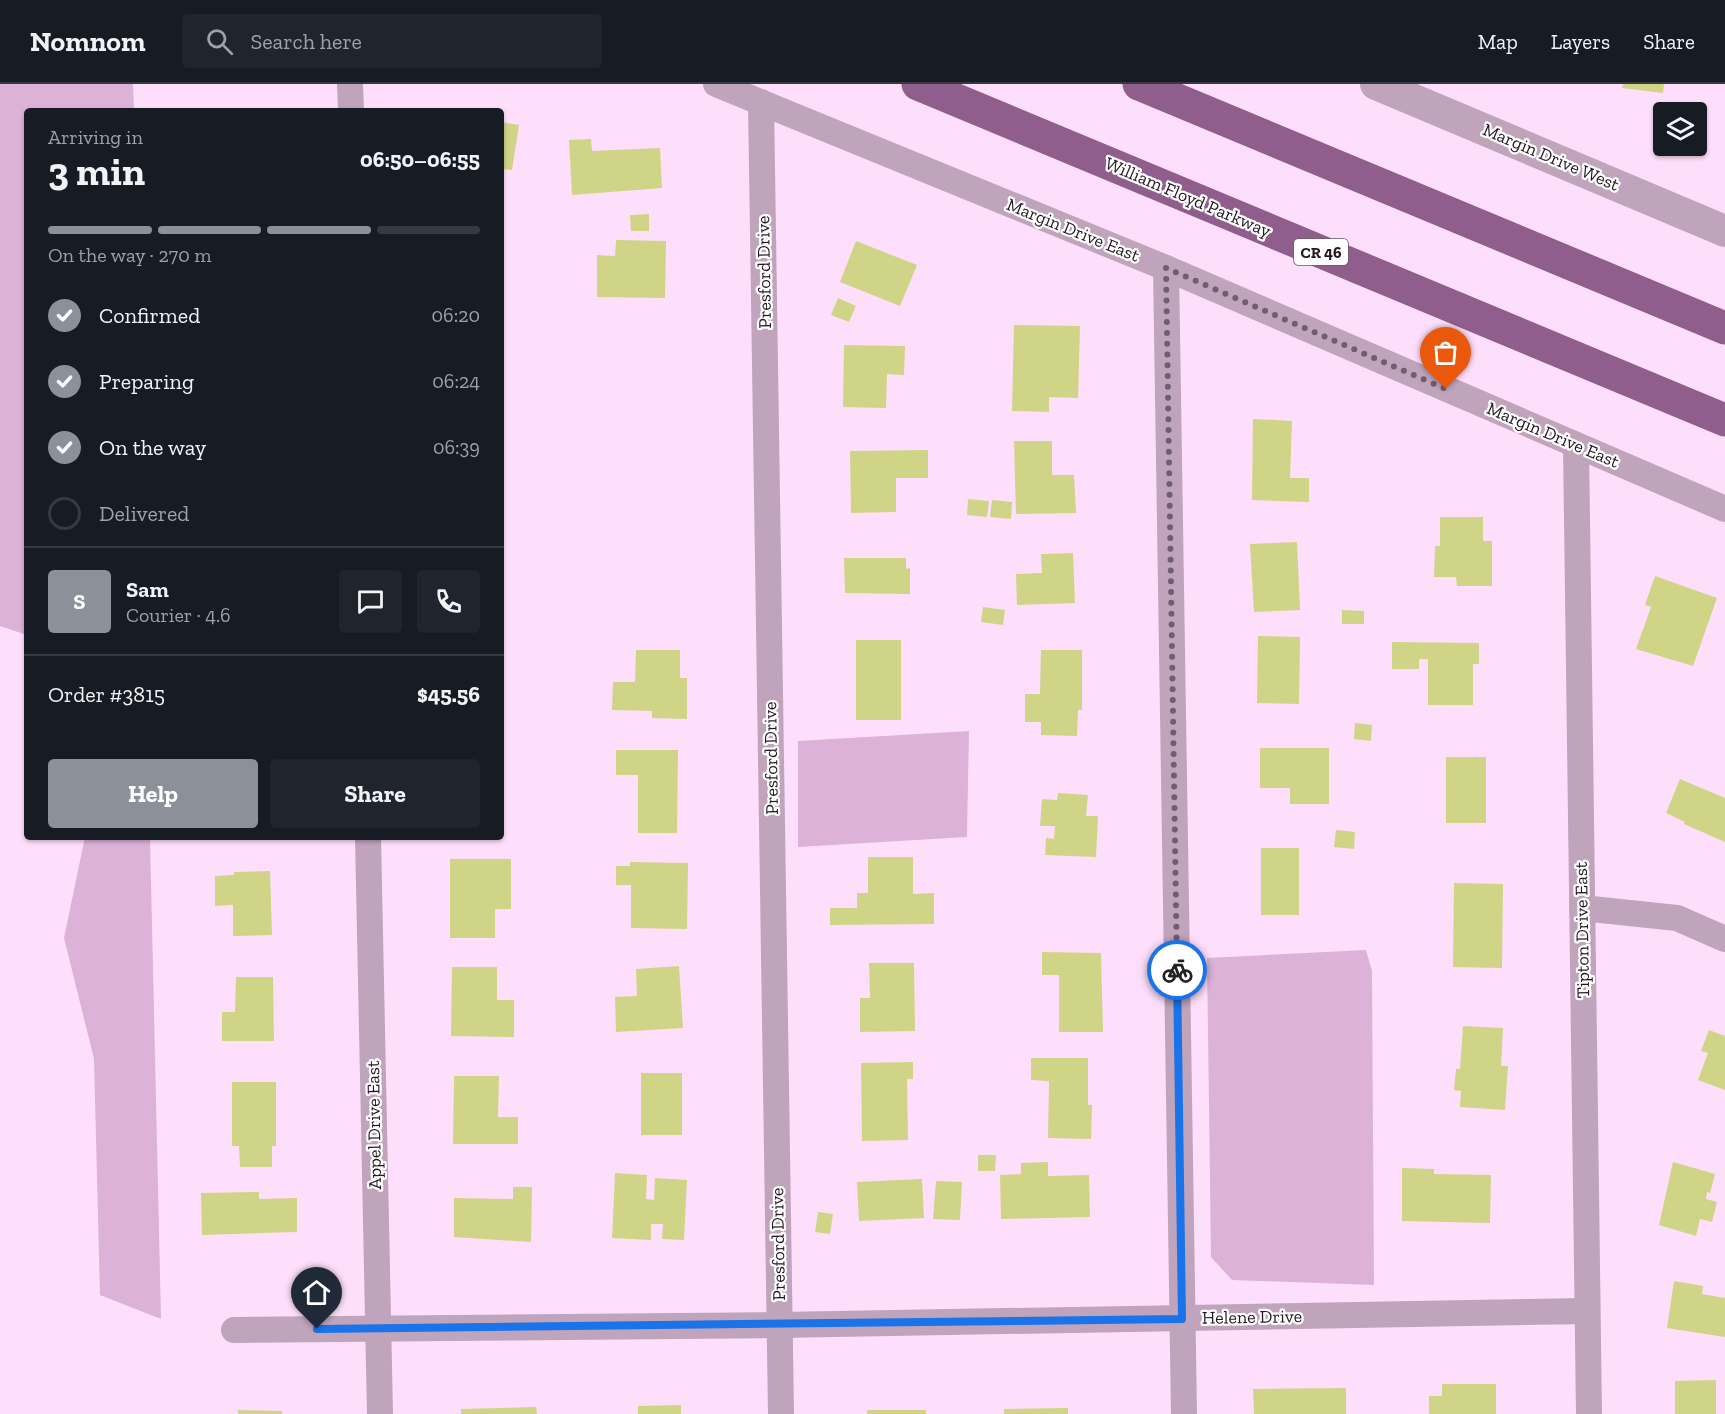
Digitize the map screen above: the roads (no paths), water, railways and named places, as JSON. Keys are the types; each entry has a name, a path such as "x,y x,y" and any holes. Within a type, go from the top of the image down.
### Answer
{"highway":[{"name":"William Floyd Parkway","path":"918,84 1725,420"},
{"path":"1139,84 1725,328"}],"street":[{"path":"350,84 351,108"},
{"name":"Margin Drive East","path":"716,84 1166,268 1725,509"},
{"name":"Margin Drive West","path":"1376,84 1725,231"},
{"name":"Presford Drive","path":"761,102 781,1414"},
{"path":"1166,268 1184,1414"},
{"name":"Tipton Drive East","path":"1576,445 1589,1414"},
{"name":"Appel Drive East","path":"368,840 380,1414"},
{"path":"1582,908 1677,918 1725,939"},
{"name":"Helene Drive","path":"234,1330 779,1325 1587,1311"}]}
